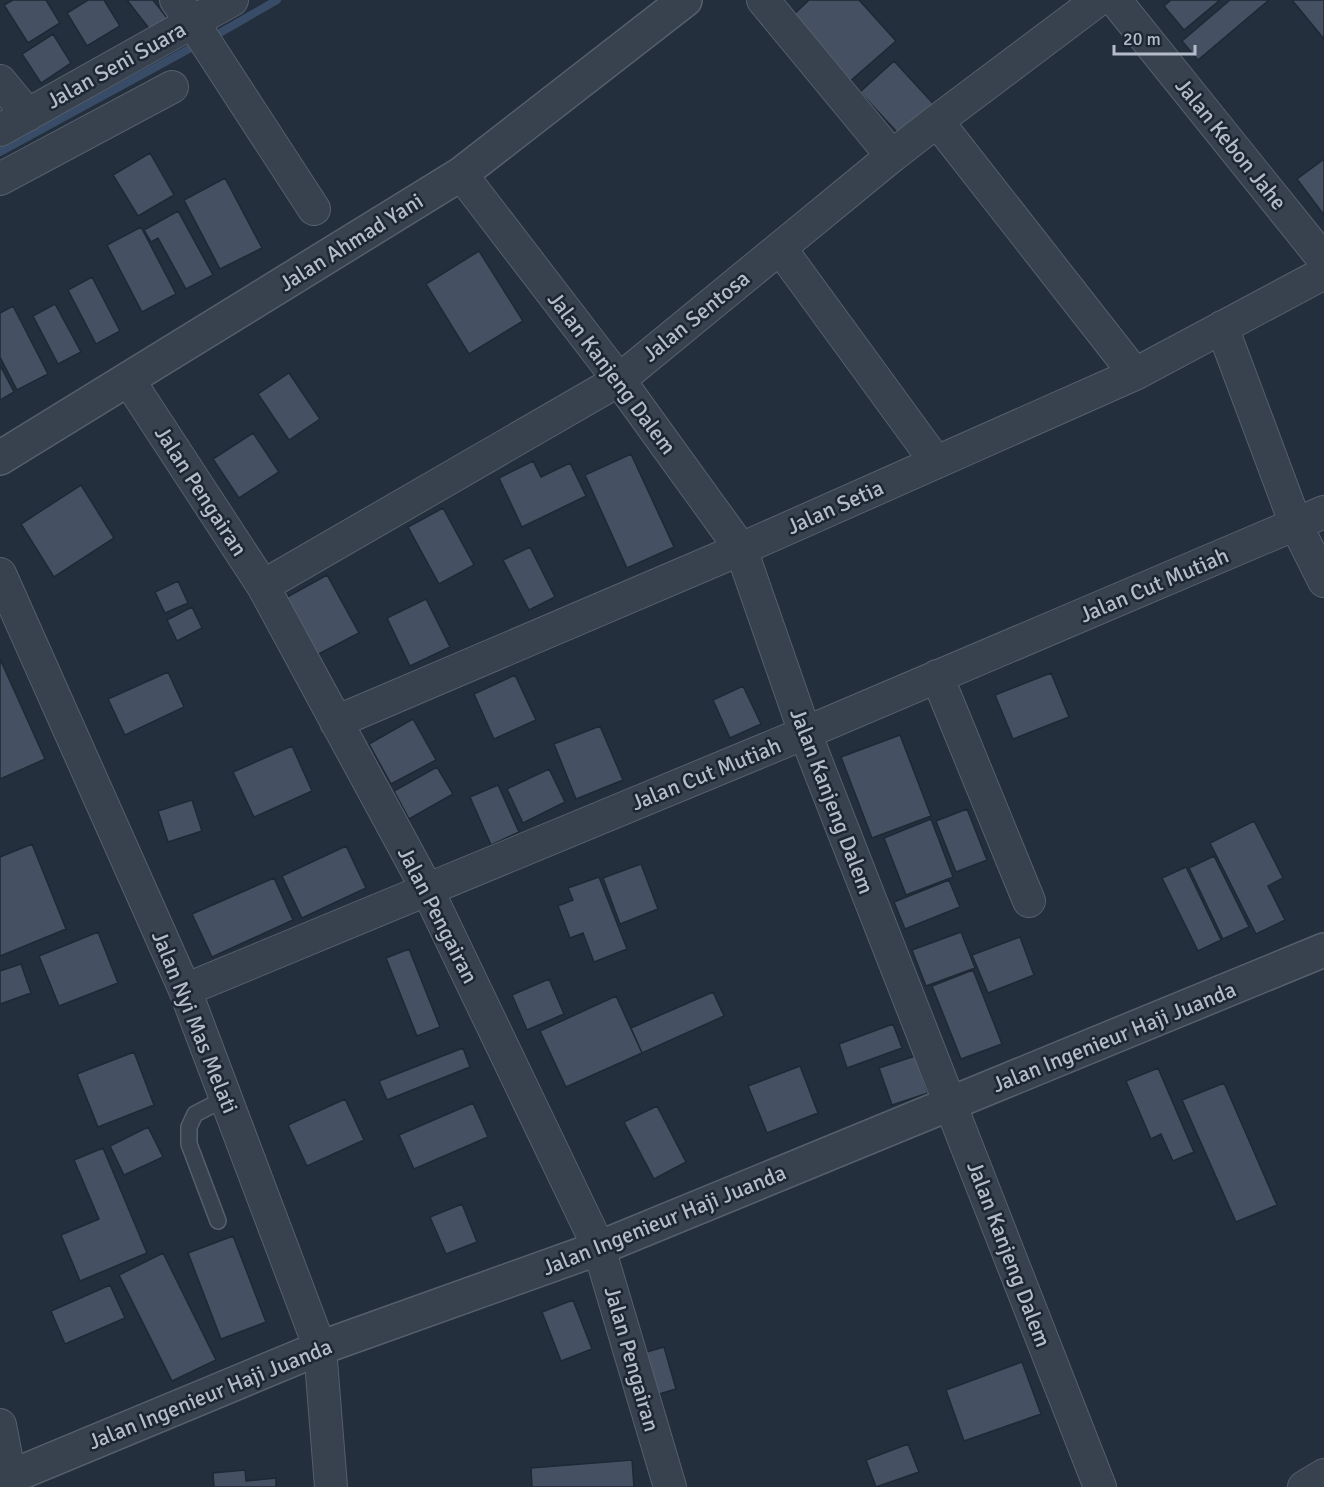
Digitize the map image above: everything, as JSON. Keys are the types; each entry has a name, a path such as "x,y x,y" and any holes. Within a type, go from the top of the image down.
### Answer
{"street":[{"name":"Jalan Seni Suara","path":"0,130 194,26 232,0"},
{"name":"Jalan Ahmad Yani","path":"0,458 461,174 685,0"},
{"path":"763,0 892,156"},
{"name":"Jalan Sentosa","path":"262,585 619,380 892,156 1098,0"},
{"name":"Jalan Kebon Jahe","path":"1115,0 1324,260"},
{"path":"194,26 314,209"},
{"path":"0,81 28,115"},
{"path":"0,179 172,87"},
{"path":"937,121 1134,374"},
{"name":"Jalan Kanjeng Dalem","path":"461,174 619,380 741,549 805,733 1100,1487"},
{"path":"780,248 936,462"},
{"name":"Jalan Setia","path":"336,722 741,549 1134,374 1324,273"},
{"path":"1222,327 1296,525 1324,581"},
{"name":"Jalan Pengairan","path":"128,380 262,585 427,889 599,1248 670,1487"},
{"name":"Jalan Cut Mutiah","path":"185,990 805,733 1324,512"},
{"name":"Jalan Nyi Mas Melati","path":"0,574 185,990 320,1348 331,1487"},
{"path":"937,676 1029,901"},
{"name":"Jalan Ingenieur Haji Juanda","path":"5,1478 320,1348 599,1248 1324,950"},
{"path":"0,1425 5,1478"},
{"path":"1304,1487 1324,1475"}],"lane":[{"path":"218,1221 189,1144 189,1127 195,1114 226,1098"}],"building":[{"path":"13,0 46,0 60,23 28,43 4,5"},
{"path":"88,0 104,0 120,26 87,46 67,13"},
{"path":"127,0 153,0 175,28 158,40"},
{"path":"809,0 859,0 896,41 848,83 790,18"},
{"path":"1171,0 1220,0 1184,30 1164,6"},
{"path":"1230,0 1269,0 1198,60 1182,41"},
{"path":"1292,0 1324,0 1324,39"},
{"path":"53,34 71,63 41,83 22,54"},
{"path":"894,61 940,111 906,142 860,92"},
{"path":"150,153 174,195 138,216 113,175"},
{"path":"1324,159 1324,215 1297,179"},
{"path":"225,178 262,248 220,269 184,200"},
{"path":"178,211 213,275 186,289 158,238 151,242 144,230"},
{"path":"141,227 176,294 142,312 107,245"},
{"path":"479,251 523,321 469,354 426,284"},
{"path":"92,277 120,331 96,344 68,290"},
{"path":"55,304 81,352 58,364 33,316"},
{"path":"13,306 48,374 17,390 0,357 0,313"},
{"path":"0,365 14,392 0,400"},
{"path":"289,373 320,419 289,440 258,394"},
{"path":"253,433 279,472 239,498 213,459"},
{"path":"631,454 674,547 627,568 585,475"},
{"path":"533,461 541,477 570,463 586,496 522,527 499,478"},
{"path":"81,485 114,538 54,577 21,524"},
{"path":"443,508 474,565 439,584 408,527"},
{"path":"530,547 555,597 529,610 503,560"},
{"path":"327,575 359,633 311,658 280,601"},
{"path":"178,581 188,603 165,613 155,592"},
{"path":"426,599 450,647 410,666 387,618"},
{"path":"192,607 202,628 177,641 167,620"},
{"path":"0,659 45,759 0,779"},
{"path":"168,672 184,707 125,735 108,699"},
{"path":"1051,673 1069,717 1013,739 995,695"},
{"path":"515,675 536,720 494,739 474,694"},
{"path":"743,686 761,724 730,738 713,700"},
{"path":"413,719 436,760 391,784 369,744"},
{"path":"600,726 623,780 576,799 554,744"},
{"path":"900,735 931,816 872,838 841,757"},
{"path":"292,746 312,791 254,817 233,772"},
{"path":"437,767 453,794 409,819 394,791"},
{"path":"549,769 565,802 523,823 507,789"},
{"path":"498,785 519,832 491,845 470,797"},
{"path":"192,800 202,831 168,842 158,811"},
{"path":"967,809 987,860 956,872 936,821"},
{"path":"931,819 953,877 906,895 884,838"},
{"path":"1254,821 1283,878 1268,886 1285,920 1256,934 1210,843"},
{"path":"32,844 66,929 0,956 0,857"},
{"path":"346,846 366,888 302,918 282,876"},
{"path":"1214,856 1249,927 1223,939 1189,868"},
{"path":"641,864 658,909 620,924 603,878"},
{"path":"1186,867 1221,940 1198,951 1162,878"},
{"path":"599,877 627,949 594,962 583,933 570,938 558,906 573,900 568,888"},
{"path":"274,878 293,920 212,957 192,914"},
{"path":"949,880 960,907 905,929 894,902"},
{"path":"98,932 118,983 59,1006 39,956"},
{"path":"961,932 975,968 926,986 912,950"},
{"path":"1020,937 1034,975 988,993 972,955"},
{"path":"409,949 440,1027 417,1036 386,958"},
{"path":"21,964 31,993 0,1004 0,971"},
{"path":"973,970 1002,1044 961,1059 932,986"},
{"path":"549,979 564,1014 527,1030 512,995"},
{"path":"713,992 724,1016 642,1053 631,1028"},
{"path":"616,996 642,1053 566,1087 540,1031"},
{"path":"893,1024 902,1048 847,1068 839,1044"},
{"path":"463,1048 470,1067 387,1100 379,1081"},
{"path":"134,1052 154,1105 98,1127 77,1074"},
{"path":"915,1056 928,1093 892,1105 879,1068"},
{"path":"800,1066 818,1113 767,1133 748,1086"},
{"path":"1158,1068 1194,1152 1173,1161 1161,1134 1151,1139 1126,1081"},
{"path":"1224,1083 1277,1205 1236,1222 1182,1100"},
{"path":"345,1099 364,1140 307,1166 288,1125"},
{"path":"473,1103 488,1137 414,1169 399,1135"},
{"path":"657,1106 686,1162 654,1179 624,1122"},
{"path":"148,1127 163,1157 124,1175 110,1146"},
{"path":"103,1148 147,1253 80,1281 61,1235 99,1219 74,1160"},
{"path":"462,1204 477,1242 446,1254 430,1217"},
{"path":"233,1236 266,1322 221,1339 188,1253"},
{"path":"163,1253 216,1360 172,1381 119,1275"},
{"path":"110,1285 125,1318 65,1344 51,1311"},
{"path":"573,1300 592,1349 561,1361 542,1312"},
{"path":"664,1347 676,1389 656,1395 643,1353"},
{"path":"1022,1362 1041,1414 964,1441 946,1390"},
{"path":"908,1444 919,1472 876,1487 866,1460"},
{"path":"632,1460 634,1487 532,1487 531,1468"},
{"path":"245,1470 246,1481 276,1478 276,1487 214,1487 213,1473"}],"waterway":[{"path":"211,38 277,0"},
{"path":"0,152 200,43"}]}
